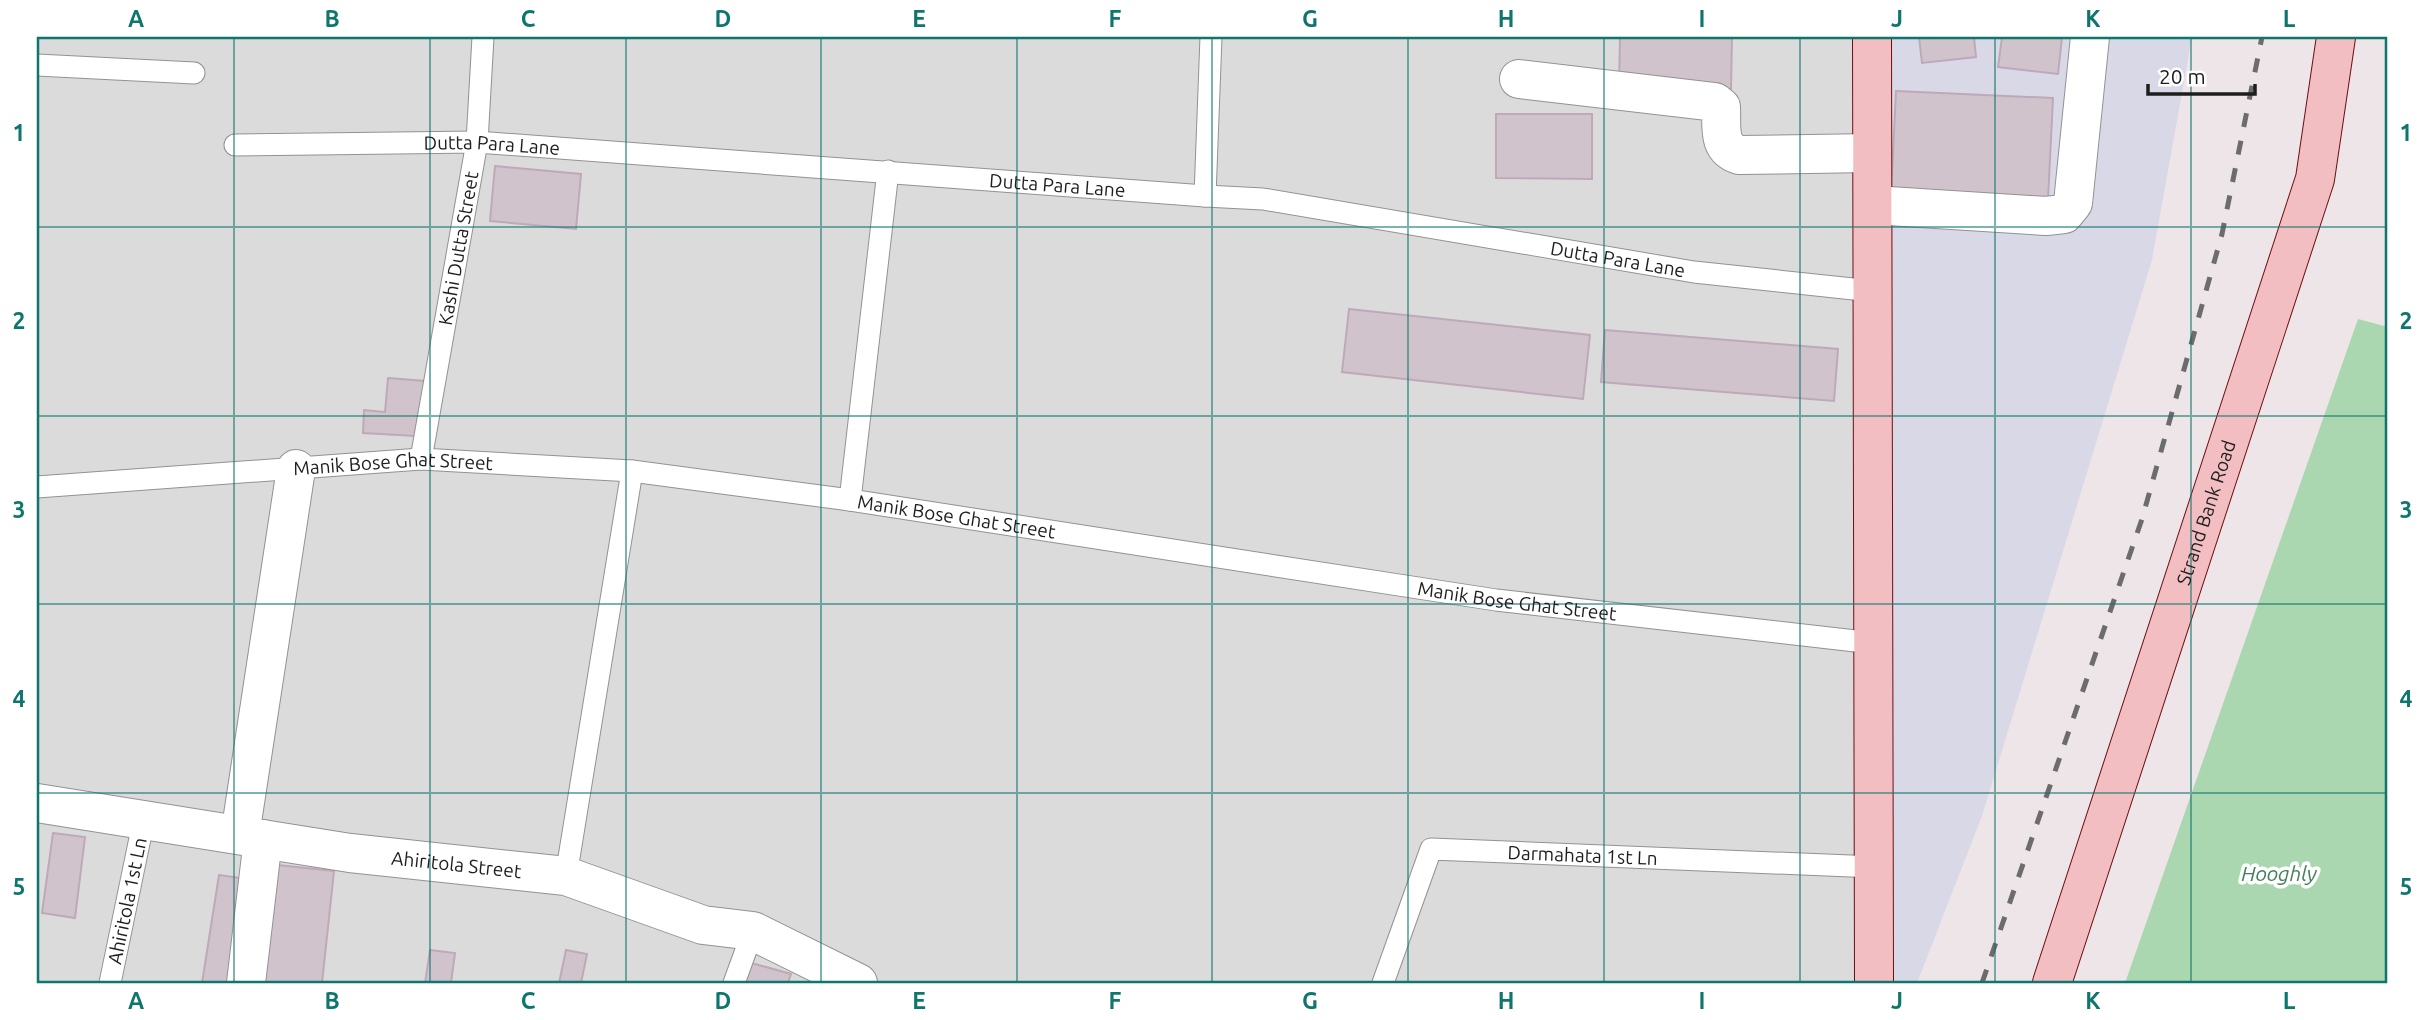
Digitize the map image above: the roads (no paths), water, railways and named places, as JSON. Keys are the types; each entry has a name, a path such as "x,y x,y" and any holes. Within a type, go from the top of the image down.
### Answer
{"main road":[{"path":"1872,37 1874,983"},
{"name":"Strand Bank Road","path":"2052,983 2315,179 2336,37"}],"street":[{"path":"1872,205 2046,216 2063,214 2073,203 2090,37"},
{"path":"1519,79 1715,102 1721,107 1724,146 1729,152 1739,155 1872,153"},
{"path":"246,983 251,837 296,469"},
{"name":"Ahiritola Street","path":"37,803 350,853 566,876 703,925 752,930 858,983"}],"lane":[{"name":"Kashi Dutta Street","path":"421,460 477,142 483,37"},
{"path":"1205,196 1212,37"},
{"path":"37,65 194,73"},
{"name":"Dutta Para Lane","path":"235,145 477,142 1263,199 1694,272 1872,291"},
{"path":"850,500 888,171"},
{"name":"Manik Bose Ghat Street","path":"37,487 421,460 632,471 850,500 1496,600 1873,643"},
{"path":"566,876 632,471"},
{"name":"Ahiritola 1st Ln","path":"110,983 144,819"},
{"name":"Darmahata 1st Ln","path":"1383,983 1431,849 1875,867"},
{"path":"734,983 752,930"}],"water":[{"name":"Hooghly","path":"2358,319 2388,327 2388,983 2125,983"}],"railway":[{"path":"1982,983 2142,519 2222,234 2262,37"}]}
